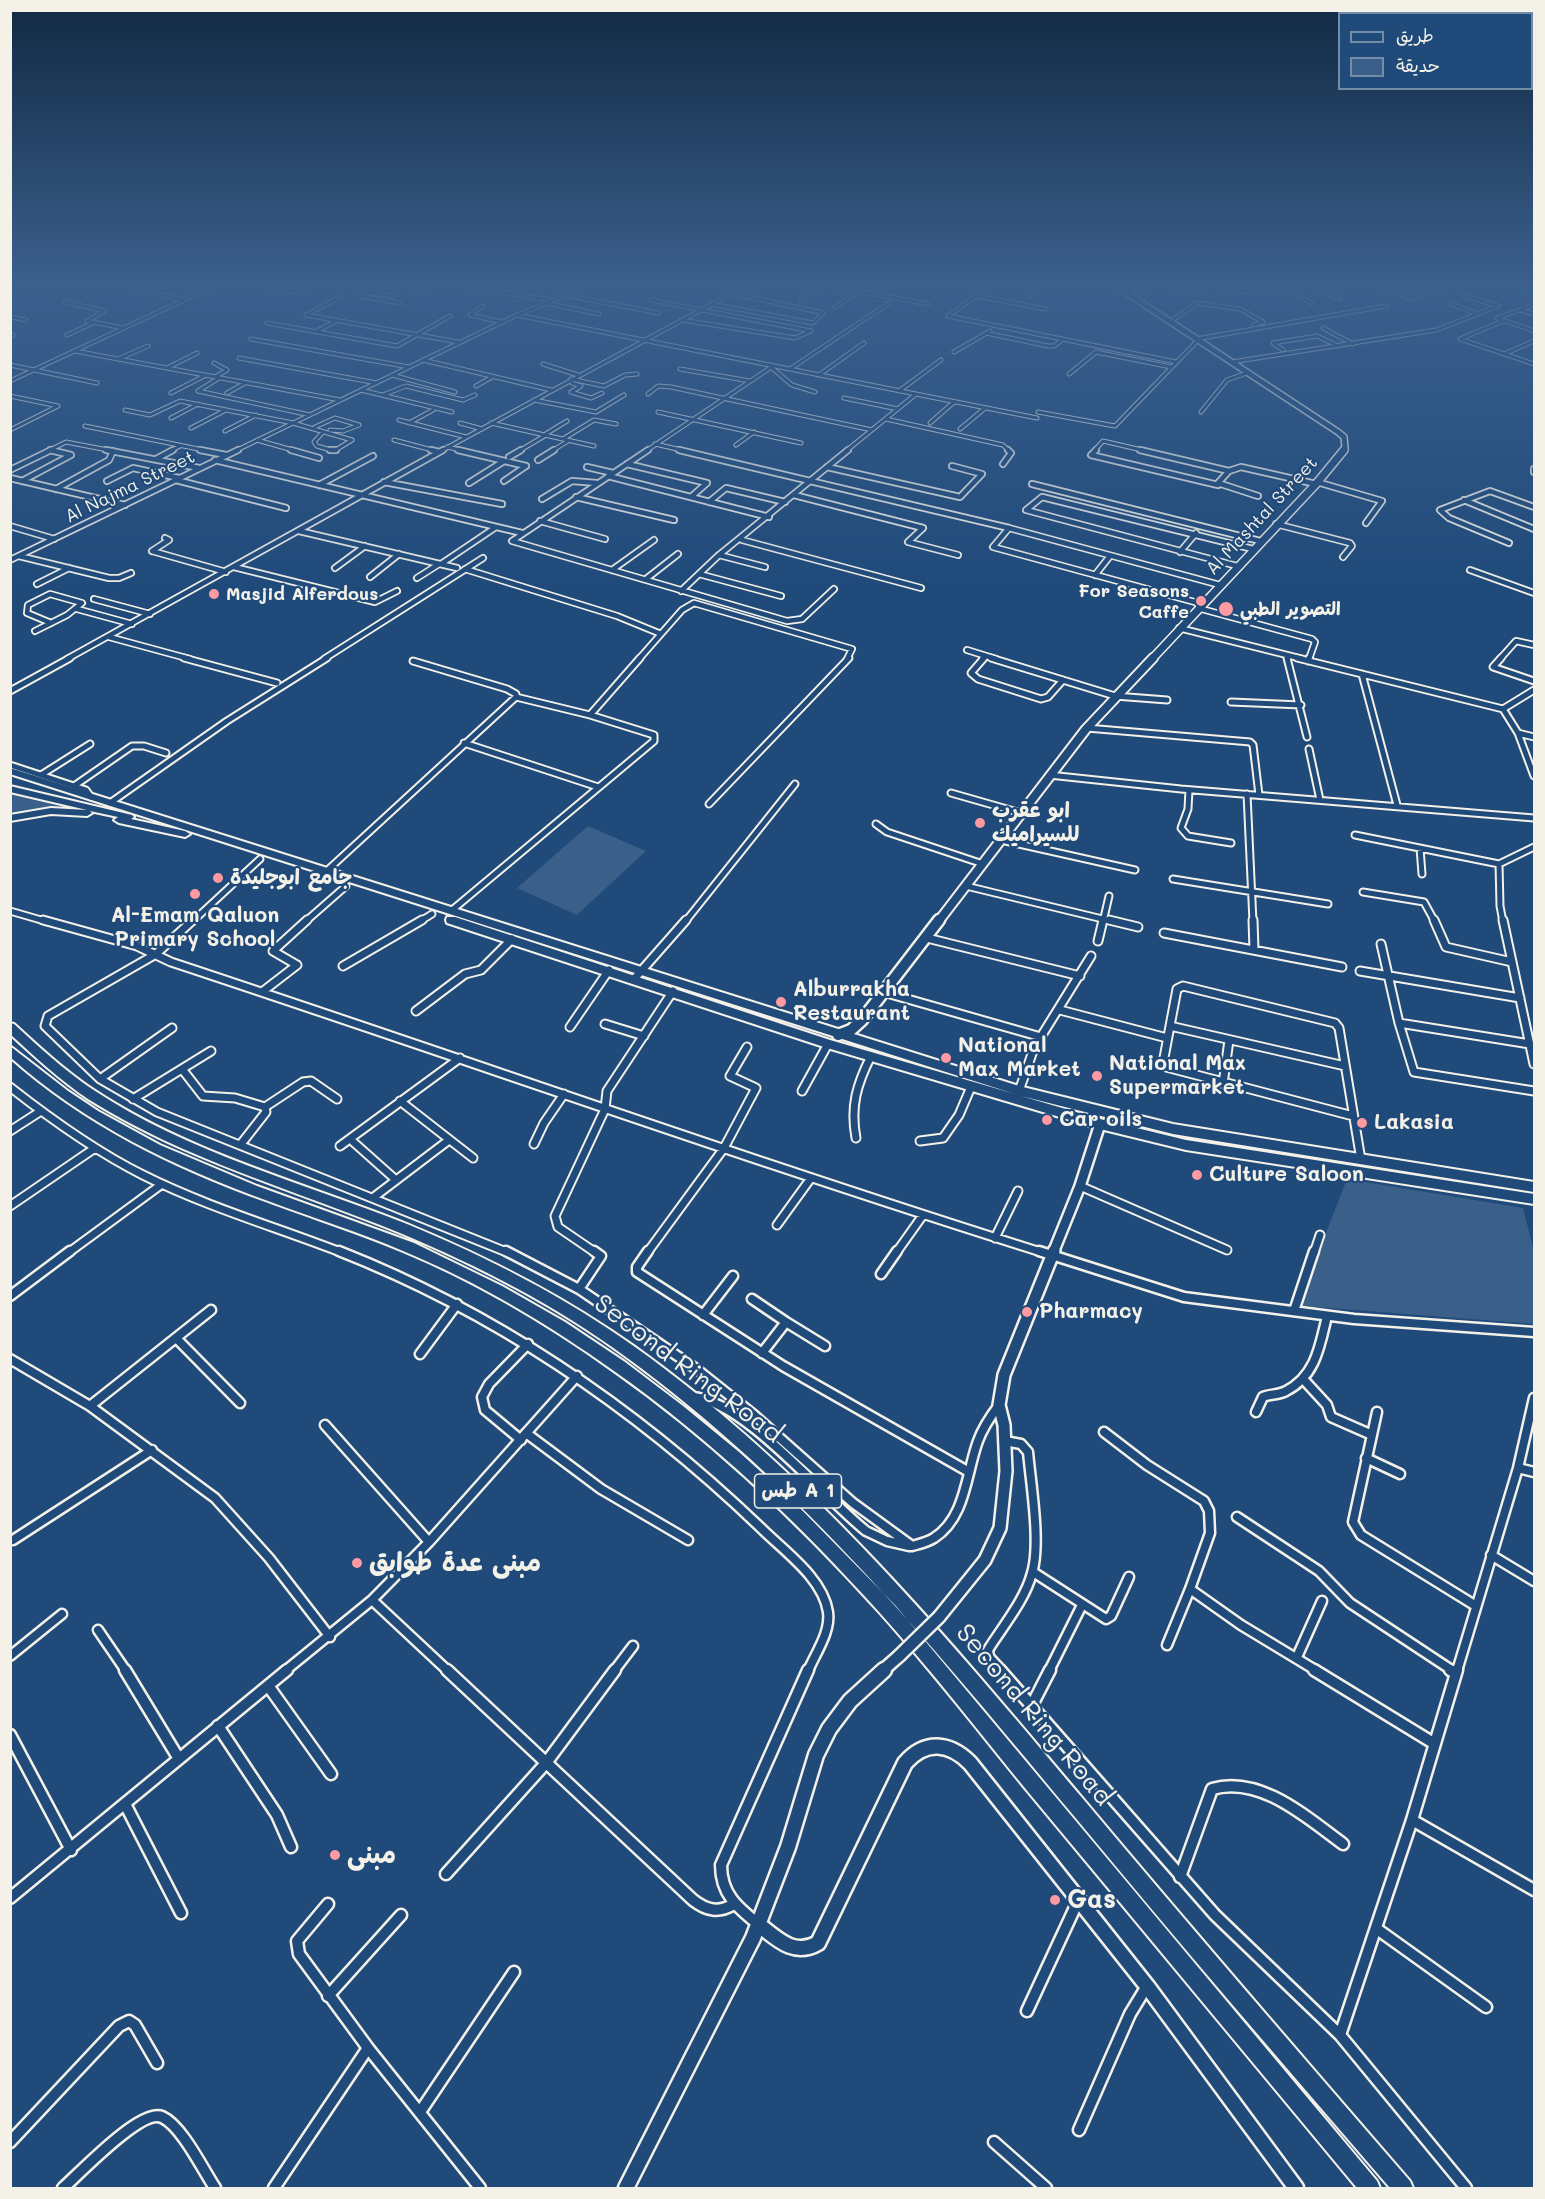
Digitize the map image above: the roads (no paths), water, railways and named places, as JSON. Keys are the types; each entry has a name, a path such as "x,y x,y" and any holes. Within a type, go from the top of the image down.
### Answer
{"highway":[{"path":"10,771 76,790 322,874 346,886 432,914 609,970 638,975 674,991 828,1044 1100,1124 1186,1145 1266,1158 1534,1192"},
{"path":"10,783 56,792 76,790"},
{"path":"10,789 116,814 261,859 452,911 638,975 1019,1091 1173,1129 1534,1192"},
{"path":"10,818 42,812 76,812 185,834"},
{"name":"Second Ring Road","path":"10,1027 67,1078 151,1131 221,1163 406,1230 498,1271 588,1323 691,1398 776,1469 874,1566 1403,2188"},
{"name":"Second Ring Road","path":"10,1050 76,1104 145,1143 252,1190 394,1241 507,1294 617,1363 706,1431 812,1529 889,1611 1370,2188"},
{"path":"1265,1144 1266,1158"}],"main road":[{"name":"Al Mashtal Street","path":"838,1035 851,1030 862,1020 1087,728 1316,483 1345,448 1344,437 1271,389"},
{"path":"860,1042 858,1031 862,1020"}],"street":[{"path":"171,393 180,389"},
{"path":"201,389 198,391 310,415"},
{"path":"227,393 235,389"},
{"path":"276,389 340,400"},
{"name":"Al Najma Street","path":"10,560 364,389"},
{"path":"383,395 399,389"},
{"path":"416,389 463,400 474,395"},
{"path":"442,389 455,392"},
{"path":"545,389 551,390"},
{"path":"577,389 571,392 591,398 602,393"},
{"path":"648,394 658,389"},
{"path":"678,389 726,397 872,430"},
{"path":"739,389 522,533 513,542 794,622 802,619 834,589"},
{"path":"804,389 815,392"},
{"path":"887,389 1037,418"},
{"path":"899,391 902,389"},
{"path":"1038,412 1115,426 1150,389"},
{"path":"1201,412 1220,389"},
{"path":"361,390 452,412"},
{"path":"10,691 551,390"},
{"path":"681,591 719,555 742,540 916,394"},
{"path":"534,400 596,412 624,395"},
{"path":"10,396 58,406 10,430"},
{"path":"426,406 444,396"},
{"path":"844,398 898,409"},
{"path":"125,410 150,415 180,400 226,410 256,415 294,423 315,427 343,432 359,425 335,418 315,427"},
{"path":"930,423 954,402"},
{"path":"171,418 198,404"},
{"path":"960,429 985,408"},
{"path":"191,428 226,410"},
{"path":"409,423 433,410"},
{"path":"658,412 801,442"},
{"path":"225,431 256,415"},
{"path":"885,419 1003,445 1011,453 1003,464"},
{"path":"399,420 466,437"},
{"path":"563,439 594,420 616,424"},
{"path":"509,457 567,421"},
{"path":"294,423 354,441 334,451 316,446 314,442 323,432"},
{"path":"460,423 482,429"},
{"path":"491,423 594,446"},
{"path":"85,426 226,455"},
{"path":"736,445 754,432"},
{"path":"257,440 319,458"},
{"path":"394,440 439,452"},
{"path":"538,460 568,441"},
{"path":"1258,496 1091,455 1103,441 1229,471 1245,468 1316,483 1382,501 1366,523"},
{"path":"10,470 66,442 199,468"},
{"path":"655,444 1009,528 1220,585"},
{"path":"156,459 180,446"},
{"path":"447,447 526,466 504,481"},
{"path":"22,481 71,455 50,450"},
{"path":"56,489 109,460 113,451"},
{"path":"319,485 373,456"},
{"path":"216,460 522,533"},
{"path":"469,483 504,461"},
{"path":"627,464 707,483 691,497"},
{"path":"827,467 960,497 982,474 952,466"},
{"path":"587,467 613,473"},
{"path":"107,481 133,468 286,507"},
{"path":"1218,485 1229,471"},
{"path":"608,476 769,517"},
{"path":"10,478 124,505"},
{"path":"542,500 572,481 597,483"},
{"path":"384,482 502,504"},
{"path":"1032,484 1260,541"},
{"path":"709,502 726,488 785,502"},
{"path":"1509,543 1442,513 1440,510 1490,491 1534,507"},
{"path":"794,495 923,528 908,542 957,555"},
{"path":"576,497 656,518 674,520"},
{"path":"1237,566 1030,513 1026,510 1042,497 1253,549"},
{"path":"1464,500 1534,529"},
{"path":"540,521 605,539"},
{"path":"1276,524 1350,543 1352,546 1343,557"},
{"path":"10,526 54,539"},
{"path":"1180,552 1201,526"},
{"path":"417,578 496,527"},
{"path":"1009,528 993,547 1311,639 1315,642 1308,661"},
{"path":"299,531 457,568"},
{"path":"165,538 169,540 153,551 226,572"},
{"path":"612,570 654,540"},
{"path":"742,540 921,588"},
{"path":"335,568 365,546"},
{"path":"370,577 399,554"},
{"path":"646,579 678,554"},
{"path":"719,555 765,567"},
{"path":"19,556 113,579 131,573"},
{"path":"1095,575 1110,556"},
{"path":"110,803 226,721 483,558"},
{"path":"234,567 375,602 398,591"},
{"path":"37,584 69,568"},
{"path":"465,569 617,615 661,634"},
{"path":"1470,570 1534,593"},
{"path":"699,574 781,596"},
{"path":"35,631 51,623 77,609 82,603 52,594 28,605 27,613 51,623"},
{"path":"94,599 150,614"},
{"path":"590,715 682,610 698,603 852,649 851,655 822,688 708,804"},
{"path":"77,609 132,624"},
{"path":"1179,628 1503,709 1518,733 1534,776"},
{"path":"109,637 278,683"},
{"path":"1534,645 1516,641 1493,667 1534,681"},
{"path":"967,650 1115,696 1167,700"},
{"path":"985,656 971,675 997,685 1046,699 1063,680"},
{"path":"1287,656 1301,705 1307,737"},
{"path":"413,662 507,689 516,694 516,697 590,715 650,733 656,738 452,911"},
{"path":"1362,674 1397,806"},
{"path":"1503,709 1534,690"},
{"path":"322,874 516,697"},
{"path":"1231,702 1301,705"},
{"path":"1087,728 1250,742 1253,745 1259,795"},
{"path":"1518,733 1534,737"},
{"path":"464,743 598,787"},
{"path":"41,775 90,744"},
{"path":"10,765 76,790 132,746 144,746 166,753"},
{"path":"1309,749 1320,800"},
{"path":"1049,775 1189,790 1534,818"},
{"path":"638,975 795,783"},
{"path":"1189,790 1188,809 1180,828 1182,832 1188,836 1231,843"},
{"path":"951,794 1021,813"},
{"path":"1247,794 1254,950"},
{"path":"876,824 887,832 983,864"},
{"path":"1355,835 1499,864 1534,847"},
{"path":"1001,840 1135,870"},
{"path":"1420,848 1422,874"},
{"path":"261,859 156,954 53,1013 45,1022 48,1030 100,1079 133,1100 503,1250 579,1289 695,1368 754,1415 869,1516 912,1546"},
{"path":"1499,864 1500,906 1534,1064"},
{"path":"1173,879 1328,904"},
{"path":"262,992 297,966 274,954 276,947 346,886"},
{"path":"966,886 1138,927"},
{"path":"1364,892 1424,902 1428,905 1446,947 1512,962"},
{"path":"1098,941 1109,896"},
{"path":"10,911 125,942 171,962 605,1109 1051,1257 1184,1297 1327,1316 1534,1332"},
{"path":"343,966 432,914"},
{"path":"1164,933 1342,967"},
{"path":"927,938 1080,976"},
{"path":"416,1011 465,975 481,970 512,939"},
{"path":"1381,944 1411,1068 1419,1075 1534,1091"},
{"path":"1019,1091 1034,1048 1060,1010 1091,956"},
{"path":"570,1027 609,970"},
{"path":"1360,971 1520,998"},
{"path":"1353,1116 1223,1084 1166,1067 1163,1063 1176,991 1183,986 1333,1021 1339,1028 1361,1160"},
{"path":"579,1289 601,1256 558,1227 555,1216 605,1109 607,1091 674,991"},
{"path":"883,992 1041,1037"},
{"path":"1060,1010 1167,1038"},
{"path":"1399,1023 1530,1044"},
{"path":"605,1024 644,1036"},
{"path":"1170,1026 1345,1066"},
{"path":"100,1079 172,1028"},
{"path":"1223,1084 1229,1040"},
{"path":"802,1091 828,1044"},
{"path":"747,1047 730,1077 753,1086 756,1090 724,1148 636,1270 762,1353 969,1472"},
{"path":"133,1100 211,1051"},
{"path":"856,1138 850,1107 852,1095 871,1056"},
{"path":"340,1146 460,1058"},
{"path":"182,1069 202,1096 235,1098 265,1107"},
{"path":"265,1107 303,1082 311,1081 337,1099"},
{"path":"10,1087 95,1148 162,1184 346,1253 457,1304 528,1344 577,1376 658,1437 722,1491 818,1588 828,1605 829,1619 826,1632 723,1857 721,1883 734,1904 793,1950 805,1950 818,1943 905,1763 922,1748 936,1744 951,1748 965,1756 1080,1898 1147,1986 1290,2185"},
{"path":"920,1141 943,1138 958,1116 971,1087"},
{"path":"534,1144 544,1123 564,1094"},
{"path":"400,1101 473,1158"},
{"path":"241,1144 266,1112 265,1107"},
{"path":"10,1131 41,1111"},
{"path":"626,2188 758,1924 788,1847 816,1755 829,1729 850,1701 939,1617 985,1560 1000,1528 1006,1493 1005,1441 999,1405 1004,1375 1080,1186 1100,1124"},
{"path":"350,1138 396,1179"},
{"path":"375,1197 449,1140"},
{"path":"10,1206 95,1148"},
{"path":"777,1225 811,1178"},
{"path":"10,1296 162,1184"},
{"path":"1080,1186 1227,1250"},
{"path":"995,1238 1018,1191"},
{"path":"881,1274 923,1215"},
{"path":"1294,1311 1320,1235"},
{"path":"703,1315 733,1276"},
{"path":"752,1299 825,1346"},
{"path":"420,1354 457,1304"},
{"path":"90,1406 211,1310"},
{"path":"1256,1412 1263,1397 1283,1393 1304,1380 1313,1370 1327,1316"},
{"path":"762,1353 786,1322"},
{"path":"176,1338 240,1403"},
{"path":"528,1344 486,1388 482,1397 485,1410 602,1490 688,1540"},
{"path":"10,1359 90,1406 215,1498 269,1558 330,1637"},
{"path":"10,1898 218,1726 330,1637 372,1600 429,1542 577,1376"},
{"path":"1304,1380 1327,1405 1331,1417 1372,1435"},
{"path":"691,1398 698,1395 709,1397 739,1416 867,1532 898,1544 912,1546 932,1540 946,1528 963,1498 982,1426 999,1405"},
{"path":"1340,2035 1412,1820 1518,1468 1534,1398"},
{"path":"1377,1412 1354,1512 1355,1528 1361,1535 1476,1606"},
{"path":"325,1425 429,1542"},
{"path":"1104,1432 1147,1465 1204,1501 1210,1509 1212,1523 1209,1535 1167,1645"},
{"path":"1005,1441 1021,1444 1028,1452 1035,1543 1032,1572 1026,1589 988,1655 1180,1877 1248,1948 1340,2035 1466,2188"},
{"path":"13,1540 152,1450"},
{"path":"1366,1458 1400,1474"},
{"path":"1518,1468 1534,1472"},
{"path":"1237,1517 1319,1571 1350,1604 1455,1673"},
{"path":"1491,1555 1534,1581"},
{"path":"1032,1572 1103,1619 1108,1619 1129,1577"},
{"path":"1190,1589 1241,1625 1435,1744"},
{"path":"372,1600 699,1904 716,1911 734,1904"},
{"path":"1298,1658 1322,1601"},
{"path":"1032,1705 1082,1605"},
{"path":"10,1656 62,1614"},
{"path":"98,1630 143,1697 179,1759"},
{"path":"446,1874 546,1763 633,1646"},
{"path":"269,1687 331,1774"},
{"path":"218,1726 277,1815 291,1847"},
{"path":"10,1735 70,1850"},
{"path":"1180,1877 1212,1789 1217,1786 1239,1787 1270,1794 1343,1844"},
{"path":"125,1804 181,1913"},
{"path":"1412,1820 1534,1890"},
{"path":"1027,2011 1080,1898"},
{"path":"328,1905 300,1935 296,1947 328,1996 368,2049 480,2188"},
{"path":"328,1996 401,1915"},
{"path":"1377,1929 1486,2007"},
{"path":"420,2112 514,1972"},
{"path":"1079,2130 1130,2014 1147,1986"},
{"path":"10,2142 119,2026 129,2021 135,2025 157,2063"},
{"path":"274,2188 368,2049"},
{"path":"63,2188 137,2122 151,2116 164,2118 173,2127 216,2188"},
{"path":"994,2142 1046,2188"}],"place":[{"name":"Masjid Alferdous","path":"214,594"},
{"name":"For Seasons Caffe","path":"1201,601"},
{"name":"التصوير الطبي","path":"1226,609"},
{"name":"ابو عقرب للسيراميك","path":"980,823"},
{"name":"جامع ابوجليدة","path":"218,878"},
{"name":"Al-Emam Qaluon Primary School","path":"195,894"},
{"name":"Alburrakha Restaurant","path":"781,1002"},
{"name":"National Max Market","path":"946,1058"},
{"name":"National Max Supermarket","path":"1097,1076"},
{"name":"Car oils","path":"1047,1120"},
{"name":"Lakasia","path":"1362,1123"},
{"name":"Culture Saloon","path":"1197,1175"},
{"name":"Pharmacy","path":"1027,1312"},
{"name":"مبنى عدة طوابق","path":"357,1563"},
{"name":"مبنى","path":"335,1855"},
{"name":"Gas","path":"1055,1900"}]}
